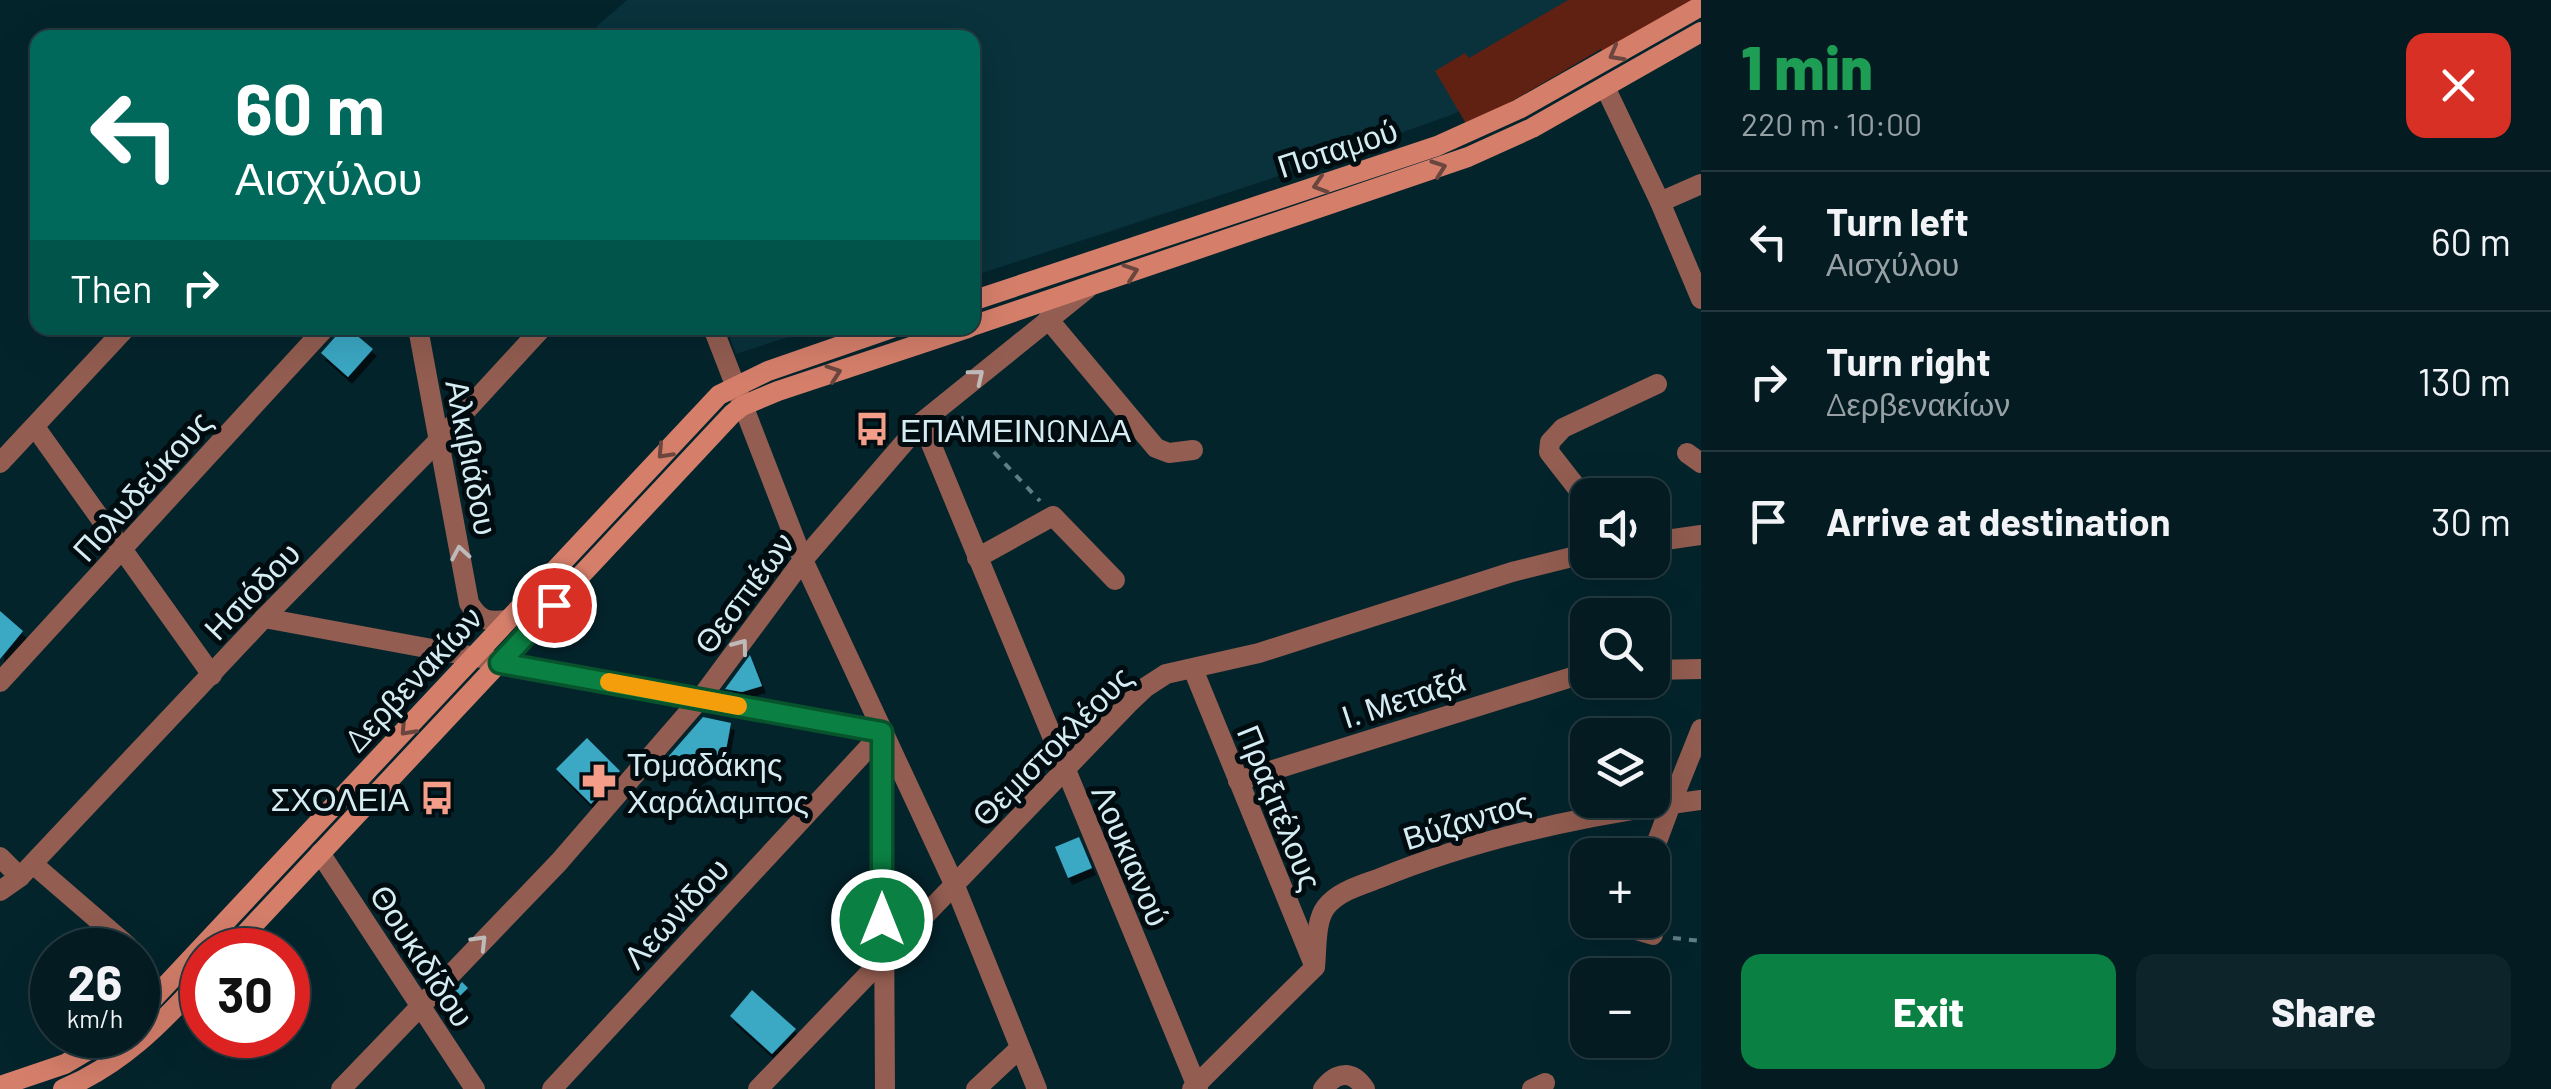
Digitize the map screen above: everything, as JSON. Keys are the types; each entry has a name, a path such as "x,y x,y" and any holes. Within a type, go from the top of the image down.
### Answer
{"street":[{"name":"Ποταμού","path":"980,298 1438,146 1519,109 1701,6"},
{"name":"Ποταμού","path":"980,324 1455,162 1532,128 1701,32"},
{"path":"1605,86 1701,299"},
{"path":"1660,202 1701,184"},
{"name":"Θεσπιέων","path":"341,1089 558,862 700,699 803,560 922,422 1091,286"},
{"path":"1048,319 1156,448 1169,453 1193,450"},
{"path":"0,464 120,335"},
{"name":"Πολυδεύκους","path":"0,682 319,335"},
{"name":"Αλκιβιάδου","path":"420,335 470,604 478,617 489,622 507,620"},
{"name":"Ησιόδου","path":"0,891 27,870 264,618 440,440 536,335"},
{"path":"716,335 803,560 955,886 1037,1089"},
{"path":"734,385 873,335"},
{"name":"Ποταμού","path":"742,406 947,335"},
{"path":"1570,479 1549,452 1550,442 1564,428 1657,384"},
{"name":"Δερβενακίων","path":"160,991 700,413 734,385"},
{"name":"Δερβενακίων","path":"250,928 742,406"},
{"name":"Λουκιανού","path":"922,422 1196,1087"},
{"path":"35,426 212,674"},
{"path":"977,558 1053,516 1116,580"},
{"path":"1670,539 1701,534"},
{"name":"Θεμιστοκλέους","path":"758,1089 1146,687 1166,674 1259,653 1532,566 1570,558"},
{"path":"264,618 882,732"},
{"name":"Πραξιτέλους","path":"1193,669 1315,967"},
{"path":"1670,670 1701,669"},
{"name":"Ι. Μεταξά","path":"1238,781 1570,678"},
{"path":"1659,838 1701,729"},
{"path":"882,732 885,1089"},
{"name":"Λεωνίδου","path":"552,1089 882,732"},
{"name":"Βύζαντος","path":"1315,967 1321,916 1340,894 1445,854 1567,821 1701,800"},
{"name":"Θουκιδίδου","path":"320,853 475,1089"},
{"path":"0,858 27,870 104,928"},
{"path":"1196,1087 1315,967"},
{"path":"70,1088 129,1052 180,1001"},
{"path":"976,1089 1020,1048"},
{"path":"0,1086 75,1058"},
{"path":"1323,1089 1332,1078 1348,1074 1365,1089"}],"path":[{"path":"946,401 1053,516"},
{"path":"1670,937 1701,941"}],"shaded area":[{"path":"627,0 1652,0 1454,114 980,274 980,30 596,30"},
{"path":"1568,0 1695,0 1604,53 1601,49 1468,127 1435,71 1465,53 1469,58"},
{"path":"729,335 794,335 736,354"}],"building":[{"path":"356,335 373,349 348,377 321,353 336,336"},
{"path":"0,611 23,631 0,659"},
{"path":"750,655 762,686 742,692 725,689"},
{"path":"703,717 731,723 724,761 694,781 668,757"},
{"path":"587,738 620,771 591,804 556,769"},
{"path":"1079,837 1092,868 1068,878 1055,847"},
{"path":"462,982 468,988 444,1011 440,1006"},
{"path":"752,990 796,1029 772,1054 730,1016"}],"slow traffic":[{"path":"609,682 738,706"}],"place":[{"name":"ΕΠΑΜΕΙΝΩΝΔΑ","path":"872,429"},
{"name":"Τομαδάκης Χαράλαμπος","path":"599,781"},
{"name":"ΣΧΟΛΕΙΑ","path":"437,798"}],"route":[{"path":"554,605 500,663 882,732 882,920"}]}
